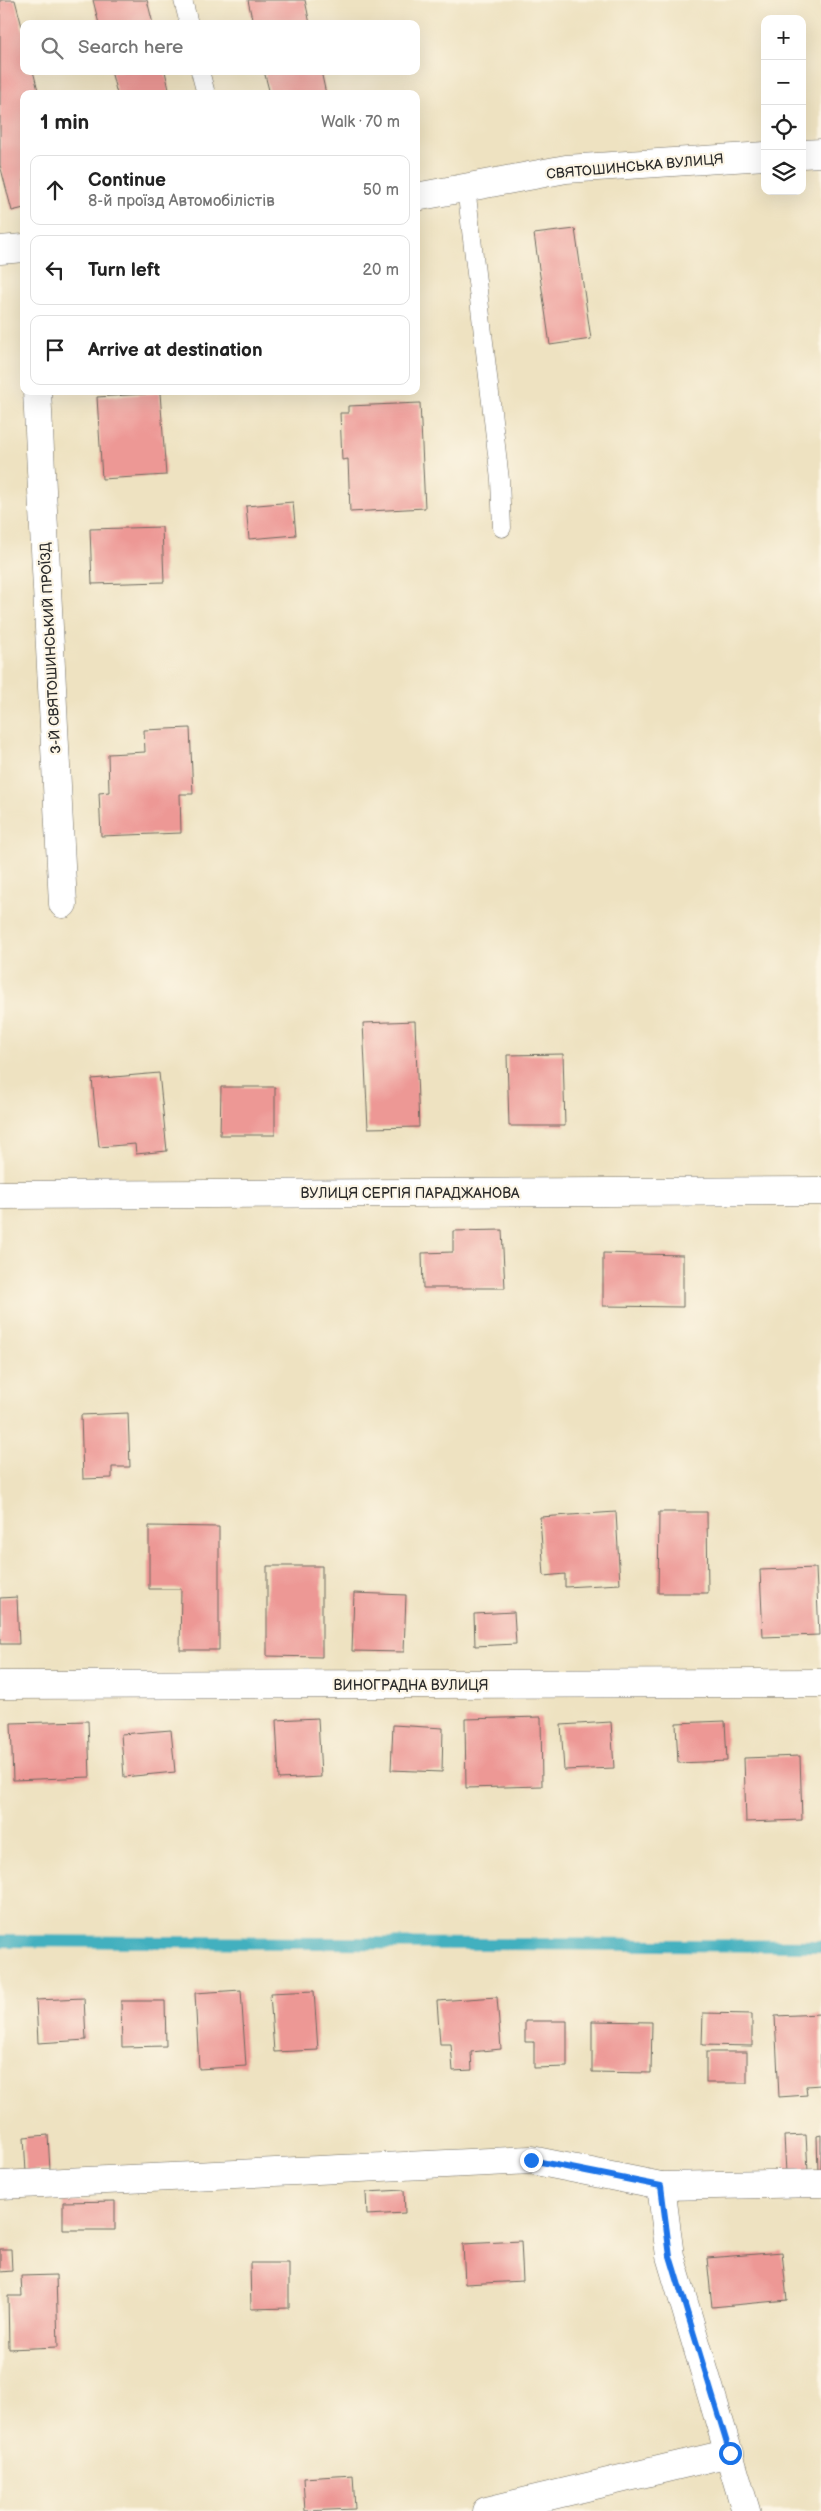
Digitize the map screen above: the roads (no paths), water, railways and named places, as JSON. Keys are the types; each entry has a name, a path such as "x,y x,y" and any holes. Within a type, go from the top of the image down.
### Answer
{"street":[{"path":"806,154 821,153"},
{"name":"СВЯТОШИНСЬКА ВУЛИЦЯ","path":"420,196 566,169 761,156"},
{"path":"0,250 20,248"},
{"name":"3-Й СВЯТОШИНСЬКИЙ ПРОЇЗД","path":"37,395 64,904"},
{"name":"ВУЛИЦЯ СЕРГІЯ ПАРАДЖАНОВА","path":"0,1195 821,1191"},
{"name":"ВИНОГРАДНА ВУЛИЦЯ","path":"0,1685 821,1683"},
{"path":"0,2185 531,2160 661,2186 821,2183"},
{"path":"661,2186 670,2256 746,2511"},
{"path":"486,2511 730,2453"}],"lane":[{"path":"183,0 188,20"},
{"path":"201,75 205,90"},
{"path":"466,188 500,480 502,528"}],"waterway":[{"path":"0,1941 821,1946"}]}
